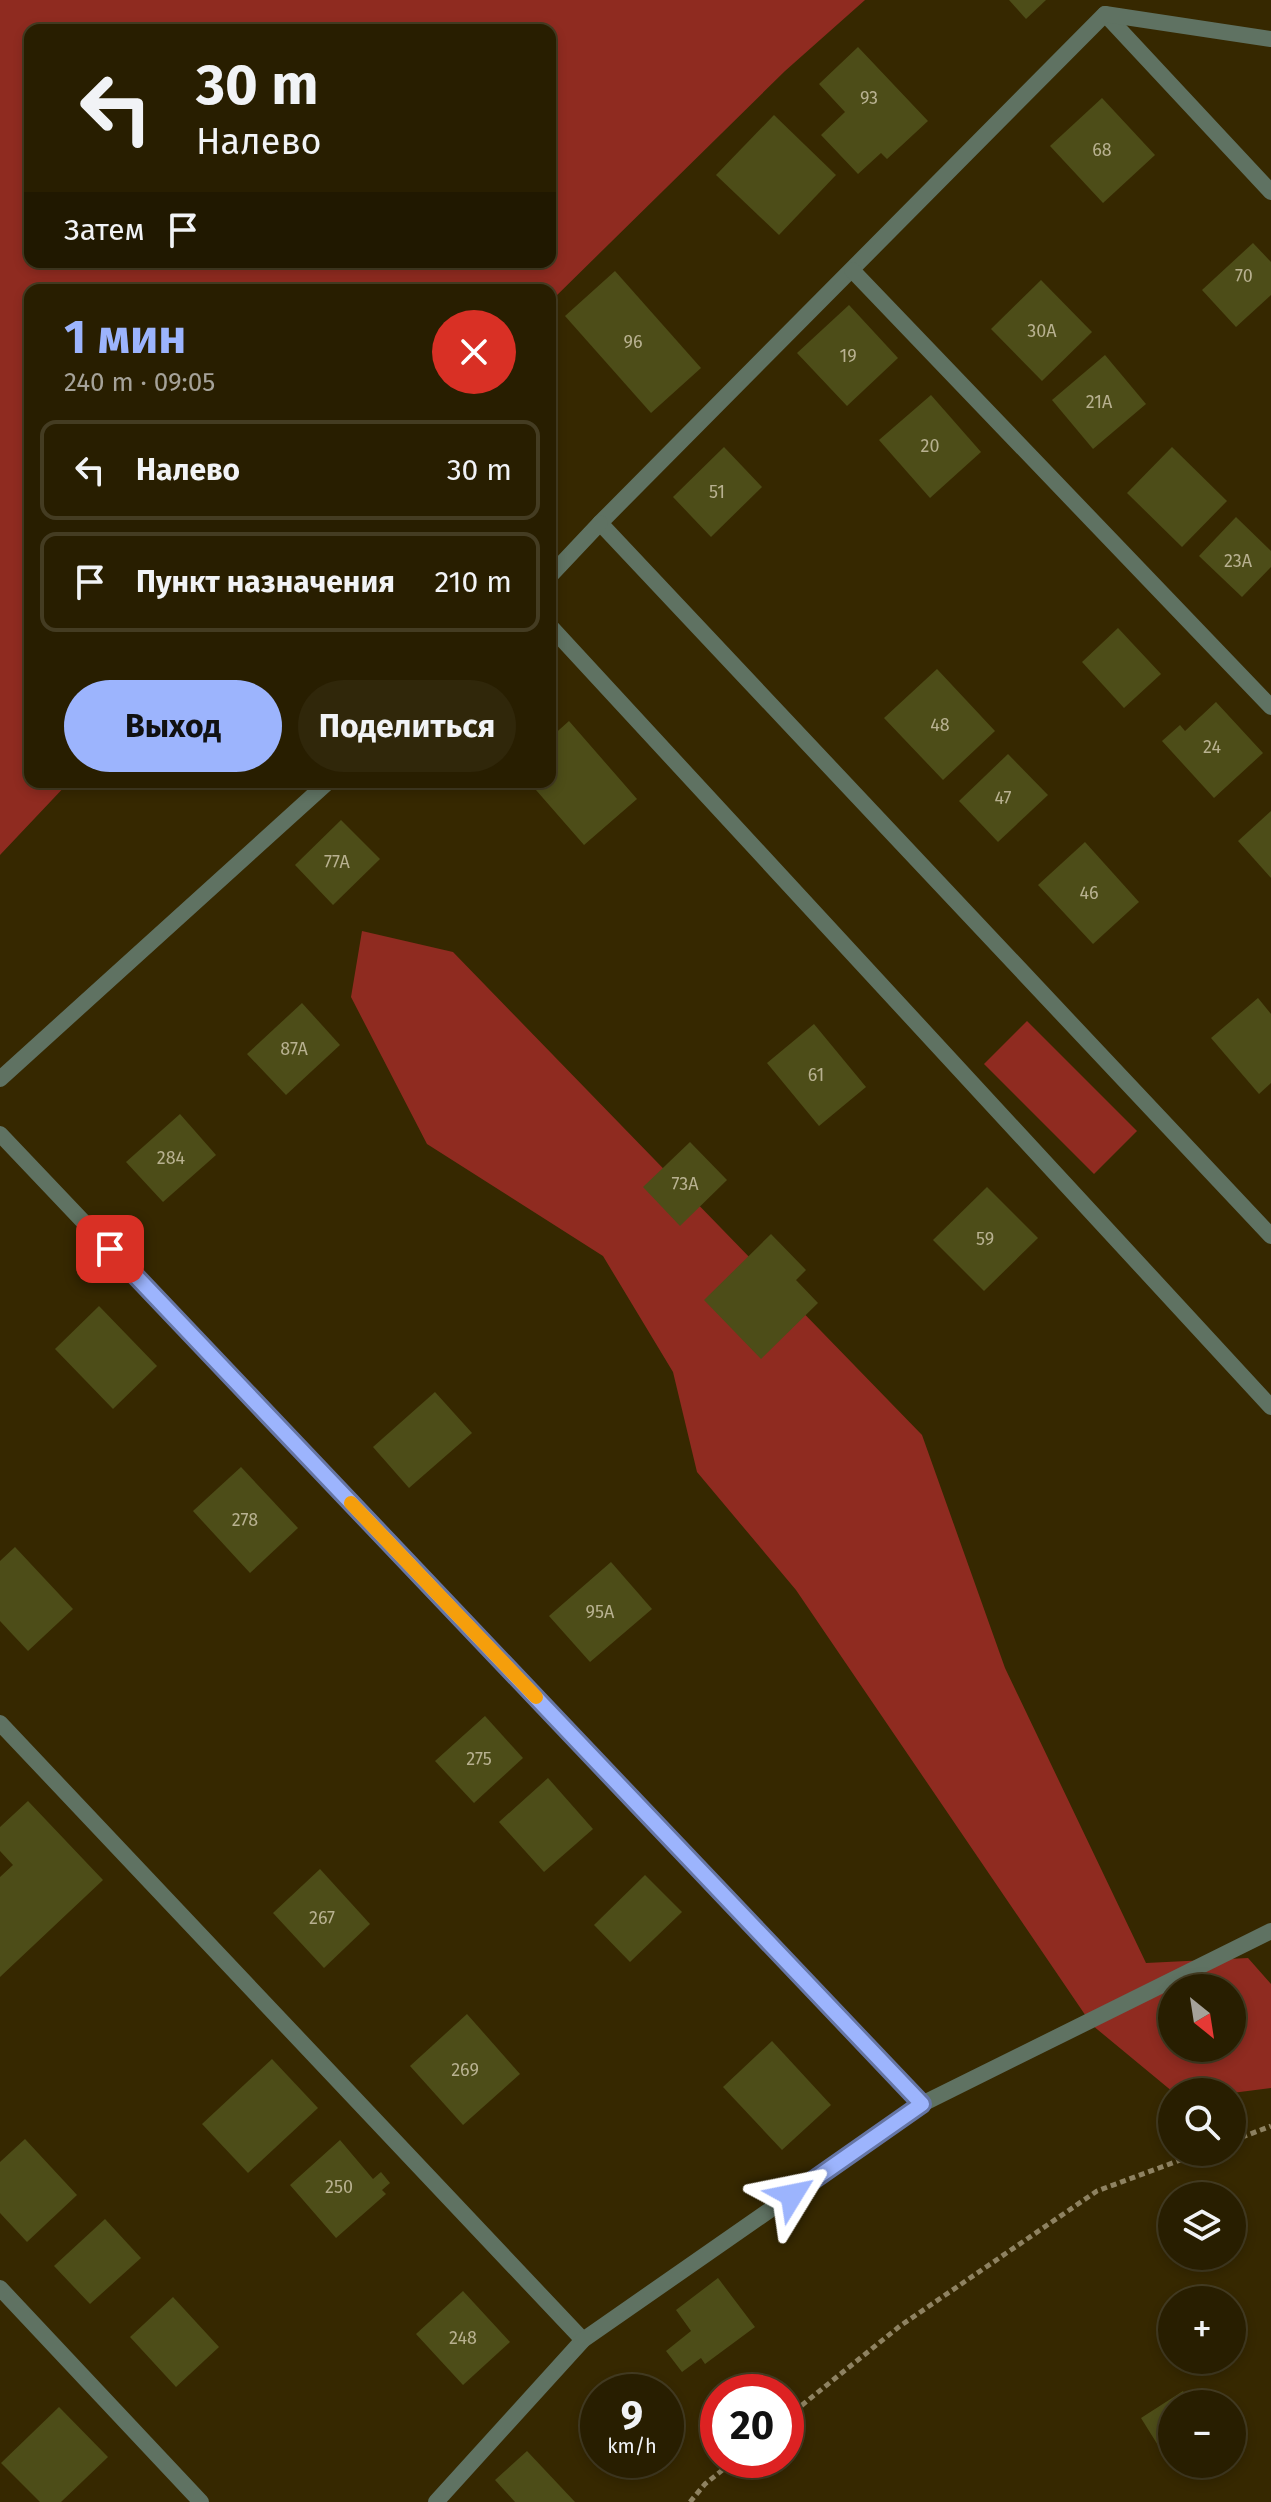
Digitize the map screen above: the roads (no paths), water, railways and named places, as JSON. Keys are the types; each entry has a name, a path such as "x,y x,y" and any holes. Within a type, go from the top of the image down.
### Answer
{"lane":[{"path":"1105,14 1271,39"},
{"path":"1105,14 1271,192"},
{"path":"556,570 1105,14"},
{"path":"852,270 1271,707"},
{"path":"600,523 1271,1236"},
{"path":"556,632 1271,1407"},
{"path":"0,1079 321,788"},
{"path":"0,1134 922,2104"},
{"path":"0,1723 583,2340"},
{"path":"436,2502 583,2340 922,2104 1268,1934"},
{"path":"0,2288 201,2502"}]}
